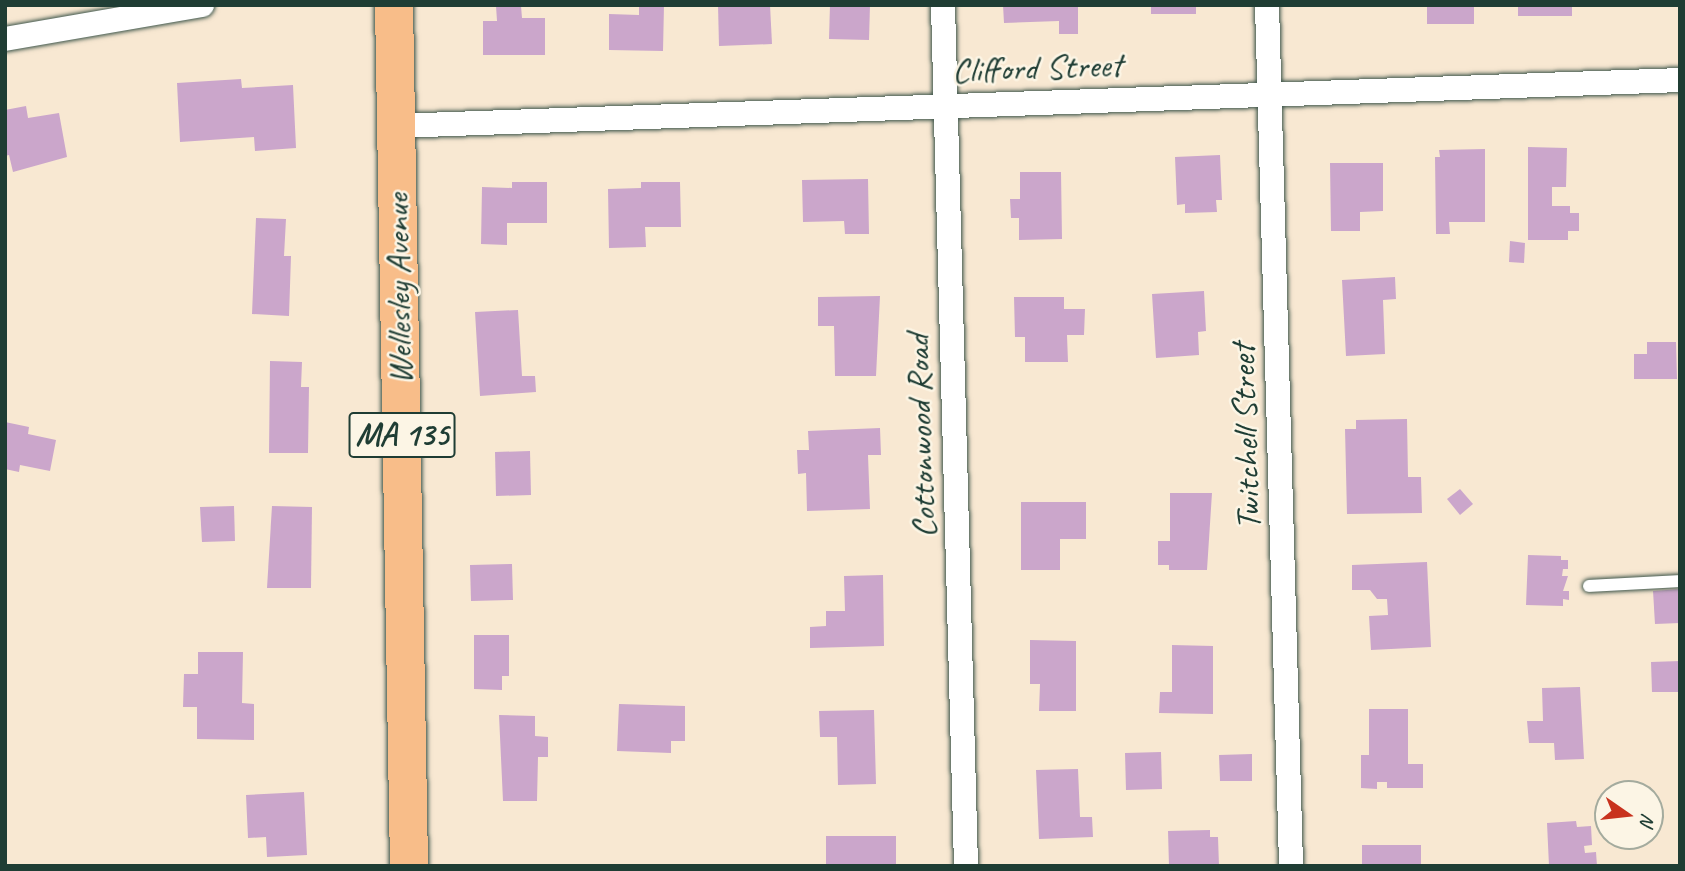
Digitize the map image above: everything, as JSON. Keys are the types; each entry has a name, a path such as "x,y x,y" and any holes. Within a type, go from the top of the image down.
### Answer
{"main road":[{"name":"Wellesley Avenue","path":"394,5 409,866"}],"street":[{"path":"5,40 202,5"},
{"name":"Cottonwood Road","path":"943,5 966,866"},
{"name":"Twitchell Street","path":"1268,5 1291,866"},
{"name":"Clifford Street","path":"396,126 1680,80"}],"lane":[{"path":"1589,586 1680,581"}],"building":[{"path":"639,5 664,5 663,51 609,50 609,14 639,15"},
{"path":"718,5 770,5 772,44 719,46"},
{"path":"830,5 870,5 869,40 829,39"},
{"path":"1003,5 1078,5 1078,34 1059,34 1059,21 1004,23"},
{"path":"1151,5 1196,5 1196,14 1151,14"},
{"path":"1427,5 1474,5 1474,24 1427,24"},
{"path":"1518,5 1572,5 1572,16 1518,16"},
{"path":"496,6 521,6 522,18 545,18 545,55 483,55 483,21 497,21"},
{"path":"241,79 242,88 293,85 296,148 255,151 254,137 180,142 177,83"},
{"path":"26,106 28,118 59,113 67,157 13,172 9,155 5,156 5,110"},
{"path":"1528,147 1567,148 1566,187 1552,187 1552,206 1570,206 1570,213 1579,213 1579,231 1568,231 1568,240 1528,240"},
{"path":"1485,149 1485,222 1449,222 1450,234 1436,234 1435,157 1440,157 1439,150"},
{"path":"1220,155 1222,200 1216,200 1217,212 1185,213 1185,204 1177,205 1175,157"},
{"path":"1330,163 1383,163 1383,211 1360,212 1360,231 1331,231"},
{"path":"1020,172 1061,172 1062,239 1019,240 1019,218 1011,218 1010,199 1020,199"},
{"path":"868,179 869,234 845,234 844,221 803,222 802,180"},
{"path":"512,182 547,182 547,223 507,223 507,245 481,244 482,187 512,188"},
{"path":"641,182 680,182 681,227 645,227 646,247 609,248 608,189 641,188"},
{"path":"256,218 286,219 284,256 291,256 289,316 252,314"},
{"path":"1510,241 1525,243 1524,263 1509,262"},
{"path":"1395,277 1396,299 1383,300 1385,354 1346,356 1342,280"},
{"path":"1204,291 1206,331 1198,332 1199,355 1156,358 1152,294"},
{"path":"880,296 876,376 835,376 834,326 818,326 818,297"},
{"path":"1014,297 1064,297 1064,309 1085,309 1084,335 1067,335 1068,362 1025,362 1025,337 1015,337"},
{"path":"518,310 522,376 535,376 536,392 480,396 475,312"},
{"path":"1647,342 1676,342 1677,379 1634,379 1634,354 1647,354"},
{"path":"270,361 302,362 301,387 309,387 308,453 269,453"},
{"path":"1407,419 1408,477 1421,477 1422,513 1347,514 1345,429 1356,429 1356,420"},
{"path":"5,422 29,427 28,434 56,440 50,471 20,465 19,472 5,469"},
{"path":"880,428 881,455 868,455 870,509 807,511 806,473 798,474 797,450 809,450 808,431"},
{"path":"530,451 531,495 496,496 495,452"},
{"path":"1460,489 1473,504 1460,515 1447,499"},
{"path":"1170,493 1212,493 1207,570 1169,570 1169,565 1158,565 1158,541 1170,541"},
{"path":"1021,502 1086,502 1086,539 1060,539 1060,570 1021,570"},
{"path":"234,506 235,541 202,542 200,507"},
{"path":"272,506 312,507 311,588 267,588"},
{"path":"1528,555 1561,556 1561,560 1568,560 1568,569 1563,569 1562,576 1568,576 1563,591 1569,591 1569,600 1563,599 1563,606 1526,605"},
{"path":"1427,562 1431,647 1371,650 1369,616 1388,615 1387,599 1377,599 1370,590 1352,590 1352,565"},
{"path":"512,564 513,600 471,601 470,565"},
{"path":"883,575 884,646 810,648 810,627 826,626 826,611 845,611 844,576"},
{"path":"1680,589 1680,623 1655,624 1653,591"},
{"path":"474,635 509,635 509,676 502,676 502,690 474,689"},
{"path":"1030,640 1076,641 1076,711 1039,711 1040,684 1030,684"},
{"path":"1172,645 1213,646 1213,714 1159,713 1160,692 1172,692"},
{"path":"198,652 243,652 242,703 254,704 254,740 197,739 197,707 183,707 184,674 198,674"},
{"path":"1680,661 1680,692 1652,692 1651,662"},
{"path":"1580,687 1584,759 1555,760 1554,743 1529,743 1527,721 1543,721 1542,688"},
{"path":"619,704 685,706 685,741 671,741 671,753 617,751"},
{"path":"1369,709 1408,709 1408,764 1423,764 1423,788 1387,788 1387,782 1377,782 1377,789 1361,788 1361,755 1369,755"},
{"path":"874,710 876,784 838,785 837,737 820,737 819,711"},
{"path":"499,715 535,716 535,736 548,737 548,757 538,757 537,801 503,801"},
{"path":"1161,752 1162,789 1126,790 1125,753"},
{"path":"1252,754 1252,781 1220,781 1219,755"},
{"path":"1078,769 1080,817 1092,817 1093,837 1039,839 1036,770"},
{"path":"304,792 307,855 267,857 266,837 248,838 246,795"},
{"path":"1576,821 1577,827 1591,826 1592,845 1584,846 1585,853 1596,852 1597,866 1549,866 1547,823"},
{"path":"1210,830 1210,837 1218,837 1219,866 1169,866 1168,831"},
{"path":"826,836 896,836 896,866 826,866"},
{"path":"1362,845 1421,845 1421,866 1362,866"}]}
